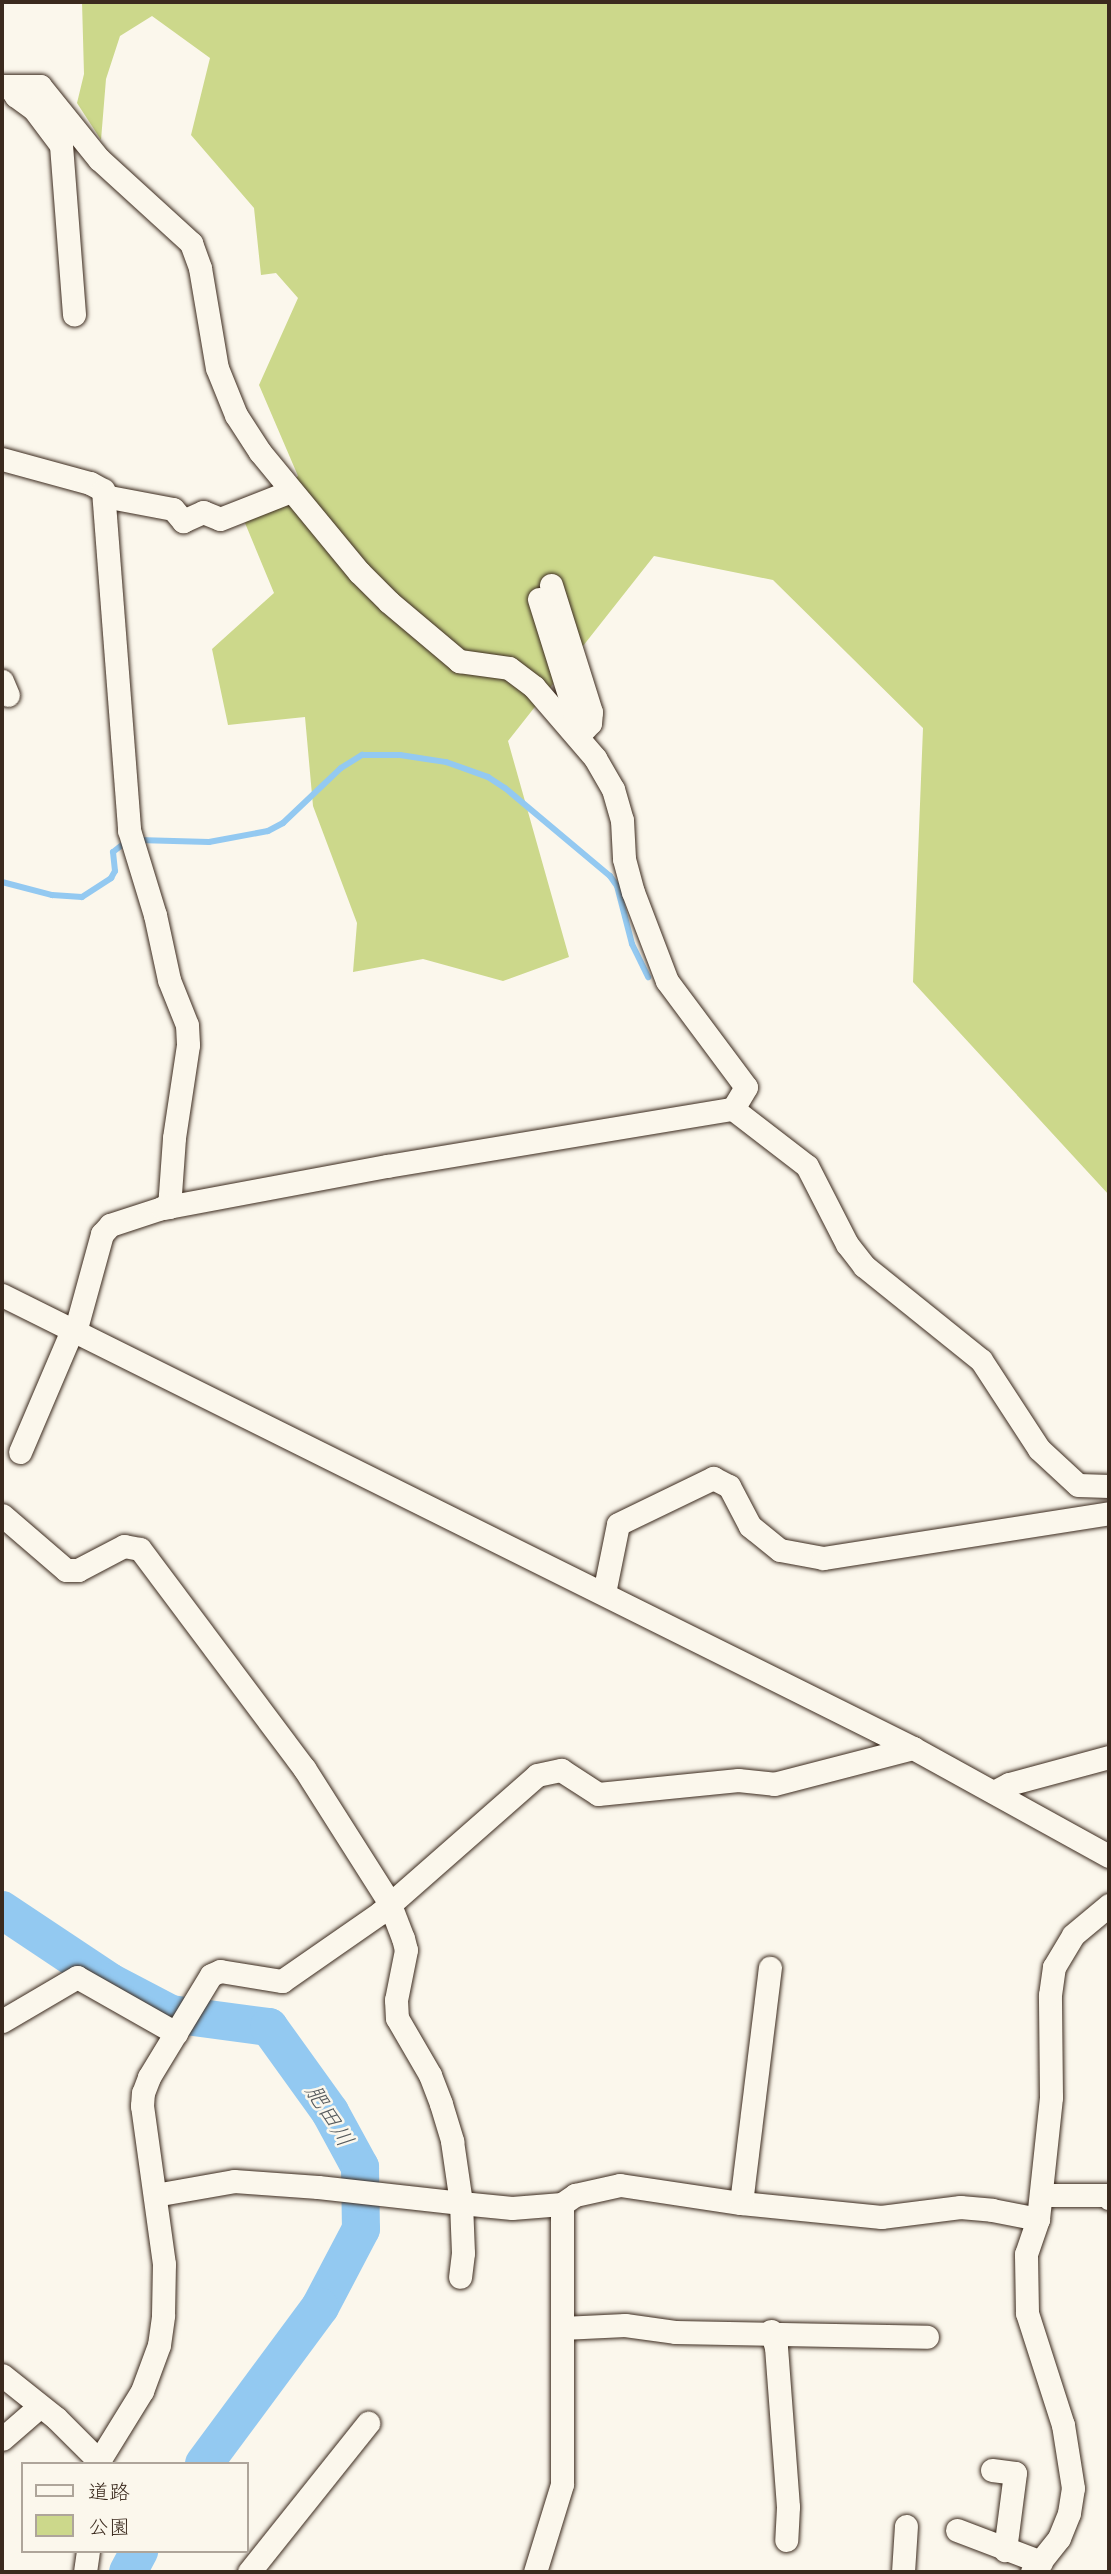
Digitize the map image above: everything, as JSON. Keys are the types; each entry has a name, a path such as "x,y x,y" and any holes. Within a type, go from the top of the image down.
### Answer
{"street":[{"path":"5,86 34,109 61,145 75,315"},
{"path":"5,86 40,86 99,159 191,243 202,279 217,368 236,415 260,452 359,572 459,661 509,668 534,687 575,732 613,789 622,820 624,859 633,892 667,981 746,1087 733,1109"},
{"path":"2,459 90,483 103,490 129,830 155,915 169,980 187,1025 188,1045 174,1138 169,1207 162,1208"},
{"path":"104,496 173,509 183,521 203,512 220,519 291,491"},
{"path":"543,587 591,712 590,723 575,732"},
{"path":"20,1452 74,1331 102,1234 110,1225 162,1208 387,1166 733,1109 807,1166 847,1244 864,1266 981,1360 1039,1449 1078,1485 1109,1486"},
{"path":"2,1295 913,1748 1109,1856"},
{"path":"604,1593 618,1524 713,1478 729,1486 750,1526 780,1550 823,1558 1109,1513"},
{"path":"2,1515 66,1570 78,1570 124,1546 140,1549 304,1768 390,1902 406,1950 396,2000 397,2018 430,2075 452,2141 461,2203 463,2253 460,2277"},
{"path":"2,2375 56,2418 97,2462 108,2450 142,2391 159,2345 165,2288 142,2106 143,2093 149,2077 211,1975 220,1971 282,1981 344,1940 537,1775 561,1770 598,1794 738,1780 775,1784 913,1748"},
{"path":"994,1793 1009,1784 1109,1757"},
{"path":"957,2530 1036,2567 1059,2538 1069,2513 1073,2488 1063,2425 1027,2313 1026,2255 1038,2219 1051,2097 1050,1995 1054,1967 1073,1935 1109,1905"},
{"path":"741,2203 770,1968"},
{"path":"2,2021 77,1977 176,2032"},
{"path":"155,2195 234,2182 318,2187 512,2208 562,2204 575,2195 620,2185 741,2203 881,2217 960,2207 1038,2219"},
{"path":"1041,2195 1107,2194 1109,2198"},
{"path":"535,2572 562,2484 562,2204"},
{"path":"562,2329 625,2325 675,2332 927,2337"},
{"path":"771,2332 776,2347 788,2507 786,2540"},
{"path":"2,2439 40,2406"},
{"path":"249,2572 368,2423"},
{"path":"992,2470 1015,2473 1004,2550"},
{"path":"903,2572 906,2526"},
{"path":"85,2572 88,2553"}],"green space":[{"path":"82,2 1109,2 1109,1195 913,982 923,728 773,580 654,556 508,741 569,957 503,981 423,959 353,972 357,923 313,806 305,717 228,725 212,649 274,593 245,523 298,476 259,385 298,298 276,273 261,275 254,208 191,135 210,58 152,16 120,36 106,79 101,140 77,103 84,74"}],"waterway":[{"path":"138,840 209,842 268,831 283,823 341,768 362,755 400,755 446,762 488,777 505,788 610,876 617,886 632,944 648,977"},
{"path":"2,882 52,895 82,897 111,878 115,871 113,852 127,841"},
{"name":"肥田川","path":"2,1910 110,1982 171,2014 269,2027 330,2112 360,2167 361,2229 320,2307 205,2462"},
{"name":"肥田川","path":"128,2572 138,2553"}]}
